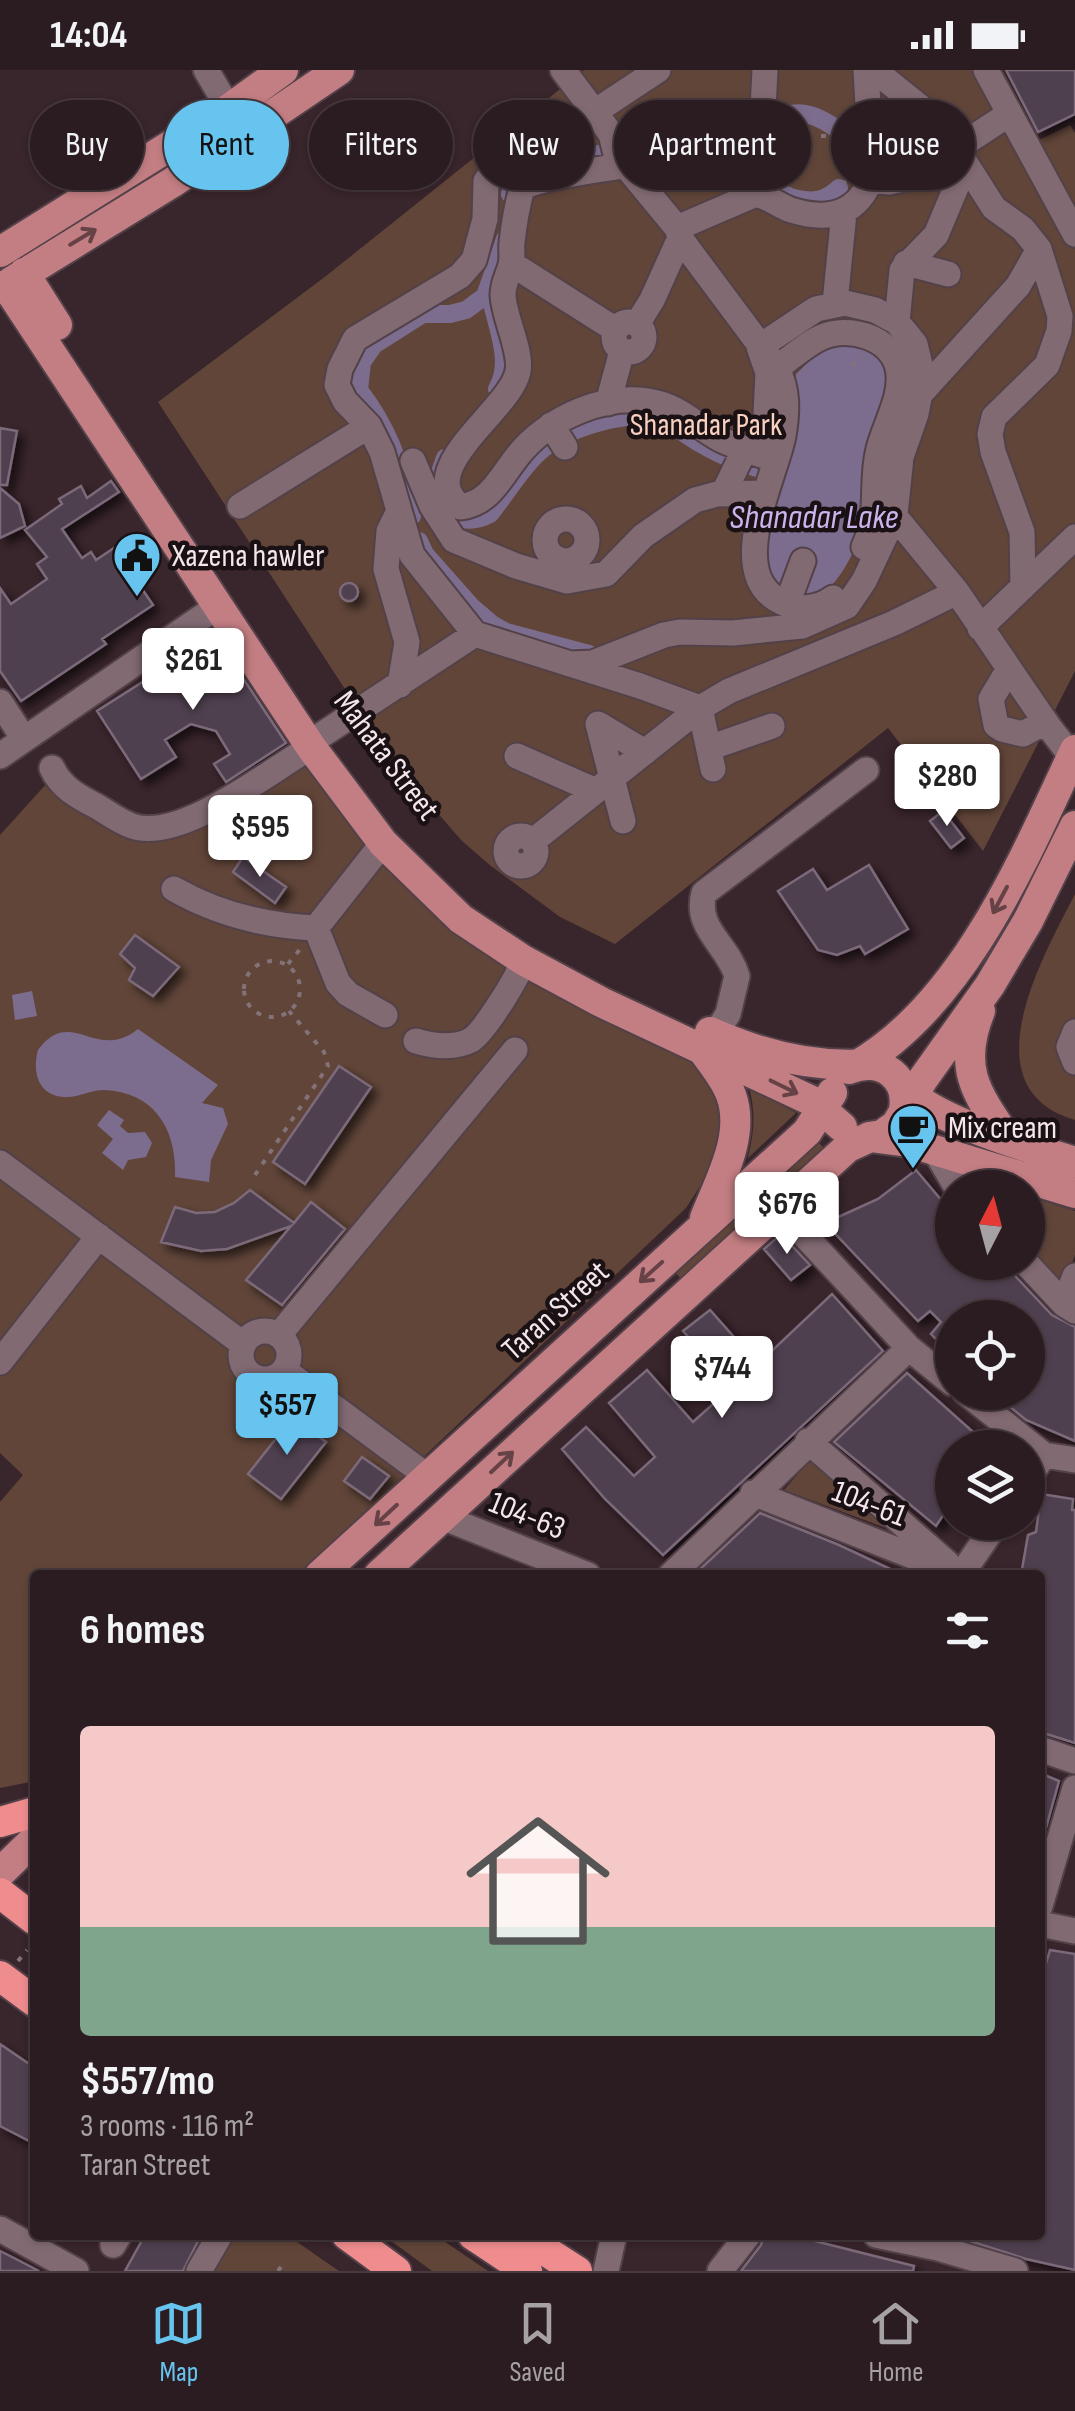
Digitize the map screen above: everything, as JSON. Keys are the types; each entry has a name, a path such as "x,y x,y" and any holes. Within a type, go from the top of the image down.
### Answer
{"highway":[{"path":"0,1822 30,1813"},
{"path":"5,1976 30,1998"},
{"path":"480,2240 527,2271"},
{"path":"531,2240 577,2271"},
{"path":"356,2252 396,2271"}],"main road":[{"path":"242,100 283,70"},
{"path":"289,105 339,70"},
{"path":"0,252 164,149"},
{"path":"10,282 164,185"},
{"name":"Mahata Street","path":"10,282 218,606 317,740 392,830 460,896 528,941 708,1040 829,1064 849,1095"},
{"name":"Mahata Street","path":"10,282 382,843 461,919 523,960 602,1002 849,1095 934,1149 1075,1194"},
{"name":"Taran Street","path":"325,1570 849,1095 973,947 1048,810 1074,753"},
{"path":"1075,826 1028,921 990,986 906,1099 887,1132 849,1095 890,1071 906,1099 1075,1162"},
{"path":"990,986 975,1023 969,1070 973,1086 1008,1140"},
{"path":"701,1226 729,1158 735,1124 734,1100 708,1040"},
{"name":"Taran Street","path":"384,1570 837,1154 849,1095"},
{"path":"0,1873 30,1844"}],"street":[{"path":"206,70 232,100"},
{"path":"563,70 614,145"},
{"path":"658,70 578,123 567,141 551,152 528,150 513,154 498,165 486,181 485,219 474,260 460,276 355,339 340,369 337,385 344,402 369,426 416,505 454,540 475,551 567,581 606,574 669,516 696,500 767,490"},
{"path":"764,100 765,70"},
{"path":"866,70 868,100"},
{"path":"874,70 911,100"},
{"path":"986,70 1075,234"},
{"path":"975,144 1004,118"},
{"path":"614,167 529,182 522,188 512,264 503,292 518,370 510,390 452,464 446,479 452,501 461,507 484,500 529,442 551,425 608,403 658,403 674,424 764,456 768,373 759,347"},
{"path":"975,180 994,208 1023,229 1039,249 1060,316 1047,365 994,417 990,434 1022,532 1023,587"},
{"path":"646,190 778,368 786,387 783,436 757,520 758,570 768,592 786,604 822,606 845,582 886,506"},
{"path":"608,403 625,335 652,300 678,233 759,190"},
{"path":"756,194 791,210 844,213 853,208 865,190"},
{"path":"897,322 898,291 906,263 936,235 950,190"},
{"path":"835,303 844,213"},
{"path":"1039,249 1018,286 921,393 876,466 886,506 956,592 1044,722 1074,753"},
{"path":"906,263 948,274"},
{"path":"512,264 625,335"},
{"path":"759,347 796,320 835,303 858,304 897,322 915,344 923,378 921,393"},
{"path":"759,347 830,320 850,325 887,347 898,368 898,431"},
{"path":"778,368 822,337 843,332 870,337"},
{"path":"551,425 565,447"},
{"path":"240,506 369,426"},
{"path":"723,494 744,449"},
{"path":"413,461 416,505 403,532 412,555 475,634 700,708"},
{"path":"400,685 407,642 386,570 386,557 389,532 416,505"},
{"path":"570,664 593,663 680,632 734,633 802,626 847,606 864,581 886,506"},
{"path":"980,628 1075,537"},
{"path":"584,551 603,566 606,574"},
{"path":"786,604 803,561"},
{"path":"533,841 700,708 729,691 956,592"},
{"path":"0,756 218,606"},
{"path":"52,768 58,780 75,795 132,826 167,828 232,798 475,634"},
{"path":"639,646 636,660 640,686"},
{"path":"1008,669 991,700 996,724 1024,734 1044,722"},
{"path":"0,702 24,738"},
{"path":"700,708 711,759 772,726"},
{"path":"623,821 604,784 598,724 645,752"},
{"path":"516,756 604,784"},
{"path":"708,1040 731,1005 737,976 704,922 700,907 704,893 866,770"},
{"path":"316,928 382,843"},
{"path":"174,889 268,925 316,928"},
{"path":"316,928 338,983 348,994 385,1015"},
{"path":"416,1041 439,1047 472,1039 504,998 523,960"},
{"path":"1075,1032 1069,1047 1075,1062"},
{"path":"279,1335 515,1050"},
{"path":"934,1149 947,1170"},
{"path":"0,1164 243,1344"},
{"path":"778,1208 908,1348 935,1369"},
{"path":"0,1362 99,1236"},
{"path":"1069,1308 1075,1276"},
{"path":"1042,1280 1069,1308"},
{"path":"263,1331 279,1335 288,1348 288,1364 270,1378 255,1377 241,1359 243,1344 263,1331"},
{"path":"676,1570 908,1348"},
{"path":"284,1370 427,1476"},
{"path":"988,1410 1013,1430"},
{"path":"808,1441 955,1570"},
{"path":"1045,1455 1075,1460"},
{"name":"104-61","path":"753,1494 948,1570"},
{"name":"104-63","path":"442,1517 575,1570"},
{"path":"964,1570 985,1540"},
{"path":"1045,1751 1075,1761"},
{"path":"1045,1889 1075,1788"},
{"path":"1045,1925 1075,1931"},
{"path":"0,2230 76,2271"},
{"path":"199,2271 217,2240"},
{"path":"720,2271 744,2240"},
{"path":"940,2242 1015,2271"}],"path":[{"path":"820,136 837,136 841,144 844,213"},
{"path":"269,961 294,972 300,988 289,1011 264,1016 249,1005 244,986 252,969 269,961"},
{"path":"256,1175 328,1066 324,1052 289,1011"},
{"path":"5,1976 27,1950"},
{"path":"278,2271 285,2260"}],"green space":[{"name":"Shanadar Park","path":"584,70 978,70 1075,249 1075,671 983,851 888,728 615,944 560,917 462,841 402,772 158,402 434,190 453,190 453,175 473,159 473,190 594,190 594,100 546,100"},
{"path":"1070,125 1075,133 1075,215 1037,141"},
{"path":"306,757 390,857 541,987 701,1066 725,1115 715,1163 686,1208 304,1570 30,1570 30,1782 0,1788 0,1502 23,1475 0,1453 0,1376 5,1370 0,1366 0,835 48,782 130,835"},
{"path":"1075,894 1075,1120 1043,1104 1025,1080 1019,1051 1022,1019 1032,985"},
{"path":"749,1087 796,1113 748,1158 753,1122"},
{"path":"816,1140 825,1149 682,1280 674,1271"},
{"path":"1045,1201 1075,1211 1075,1255 1062,1288 1045,1270"},
{"path":"810,1460 886,1528 784,1490"},
{"path":"226,2240 294,2240 339,2271 208,2271"},
{"path":"390,2240 442,2240 488,2271 432,2271"}],"water":[{"name":"Shanadar Lake","path":"830,341 873,353 888,377 876,466 862,530 850,559 834,582 814,600 769,581 757,534 771,488 792,457 796,374"},
{"path":"32,991 37,1016 15,1020 12,995"},
{"path":"138,1029 218,1085 202,1103 223,1108 228,1124 211,1160 209,1182 175,1177 167,1129 149,1106 137,1098 104,1090 56,1096 39,1081 38,1050 50,1038 73,1033 109,1040 123,1038"},
{"path":"109,1110 124,1120 120,1126 128,1133 145,1132 152,1143 146,1157 128,1160 123,1170 102,1153 113,1139 97,1125"}],"building":[{"path":"1006,70 1075,70 1075,114 1038,132"},
{"path":"0,428 17,431 7,485 0,485"},
{"path":"111,481 119,492 62,529 82,558 91,552 96,560 114,548 153,605 102,639 106,644 21,701 0,671 0,588 11,604 47,579 37,564 47,557 25,530 62,504 59,499 81,486 87,498"},
{"path":"0,488 19,504 25,526 0,538"},
{"path":"349,583 358,592 349,601 340,592"},
{"path":"215,636 286,743 226,782 214,764 230,754 216,731 191,724 165,740 176,757 141,779 97,711"},
{"path":"943,811 964,838 951,848 930,821"},
{"path":"243,857 286,887 275,903 233,872"},
{"path":"869,865 908,929 865,954 860,946 837,955 818,950 778,891 813,869 827,890"},
{"path":"135,935 179,967 153,996 129,980 135,968 120,954"},
{"path":"339,1066 371,1087 305,1184 273,1162"},
{"path":"916,1170 935,1193 935,1280 1019,1280 1038,1300 935,1300 935,1316 930,1311 918,1321 825,1223 878,1199"},
{"path":"250,1190 294,1223 311,1202 345,1229 282,1305 246,1280 291,1226 227,1249 201,1251 161,1242 175,1207 196,1213 215,1212"},
{"path":"781,1234 810,1265 791,1280 764,1249"},
{"path":"832,1294 883,1351 663,1555 605,1499 562,1449 586,1427 634,1476 655,1457 609,1403 647,1370 693,1422 732,1387 683,1331 710,1310 758,1364"},
{"path":"1045,1308 1075,1327 1075,1441 1026,1420 1014,1410 1045,1410"},
{"path":"907,1373 935,1398 935,1410 948,1410 971,1430 935,1430 935,1525 834,1442"},
{"path":"293,1417 326,1442 281,1499 248,1474"},
{"path":"362,1457 389,1476 370,1499 344,1481"},
{"path":"1045,1495 1073,1499 1075,1743 1045,1734 1045,1570 1022,1570 1027,1540 1045,1540"},
{"path":"760,1513 892,1570 699,1570"},
{"path":"1045,1775 1059,1781 1045,1832"},
{"path":"1050,1950 1075,1954 1075,2270 967,2240 1045,2240 1045,1967"},
{"path":"0,2044 30,2065 30,2141 0,2126"},
{"path":"142,2240 198,2240 183,2271 125,2271"},
{"path":"762,2240 811,2240 914,2266 913,2271 741,2271"},
{"path":"0,2251 14,2258 39,2271 0,2271"}],"waterway":[{"path":"831,126 808,115 787,115 771,124 762,140 760,159 766,177 781,192 814,200 836,190"},
{"path":"510,194 520,174 531,167 614,150"},
{"path":"412,516 393,450 359,390 362,362 374,345 423,314 466,310 485,296 505,239"},
{"path":"491,299 504,356 497,389"},
{"path":"445,458 434,489 449,512 471,520 490,514 544,448 584,427 617,418 661,420 720,454 780,475"},
{"path":"419,541 425,554 492,624 506,632 589,654"}],"place":[{"name":"Xazena hawler","path":"137,598"},
{"name":"Mix cream","path":"913,1170"}]}
